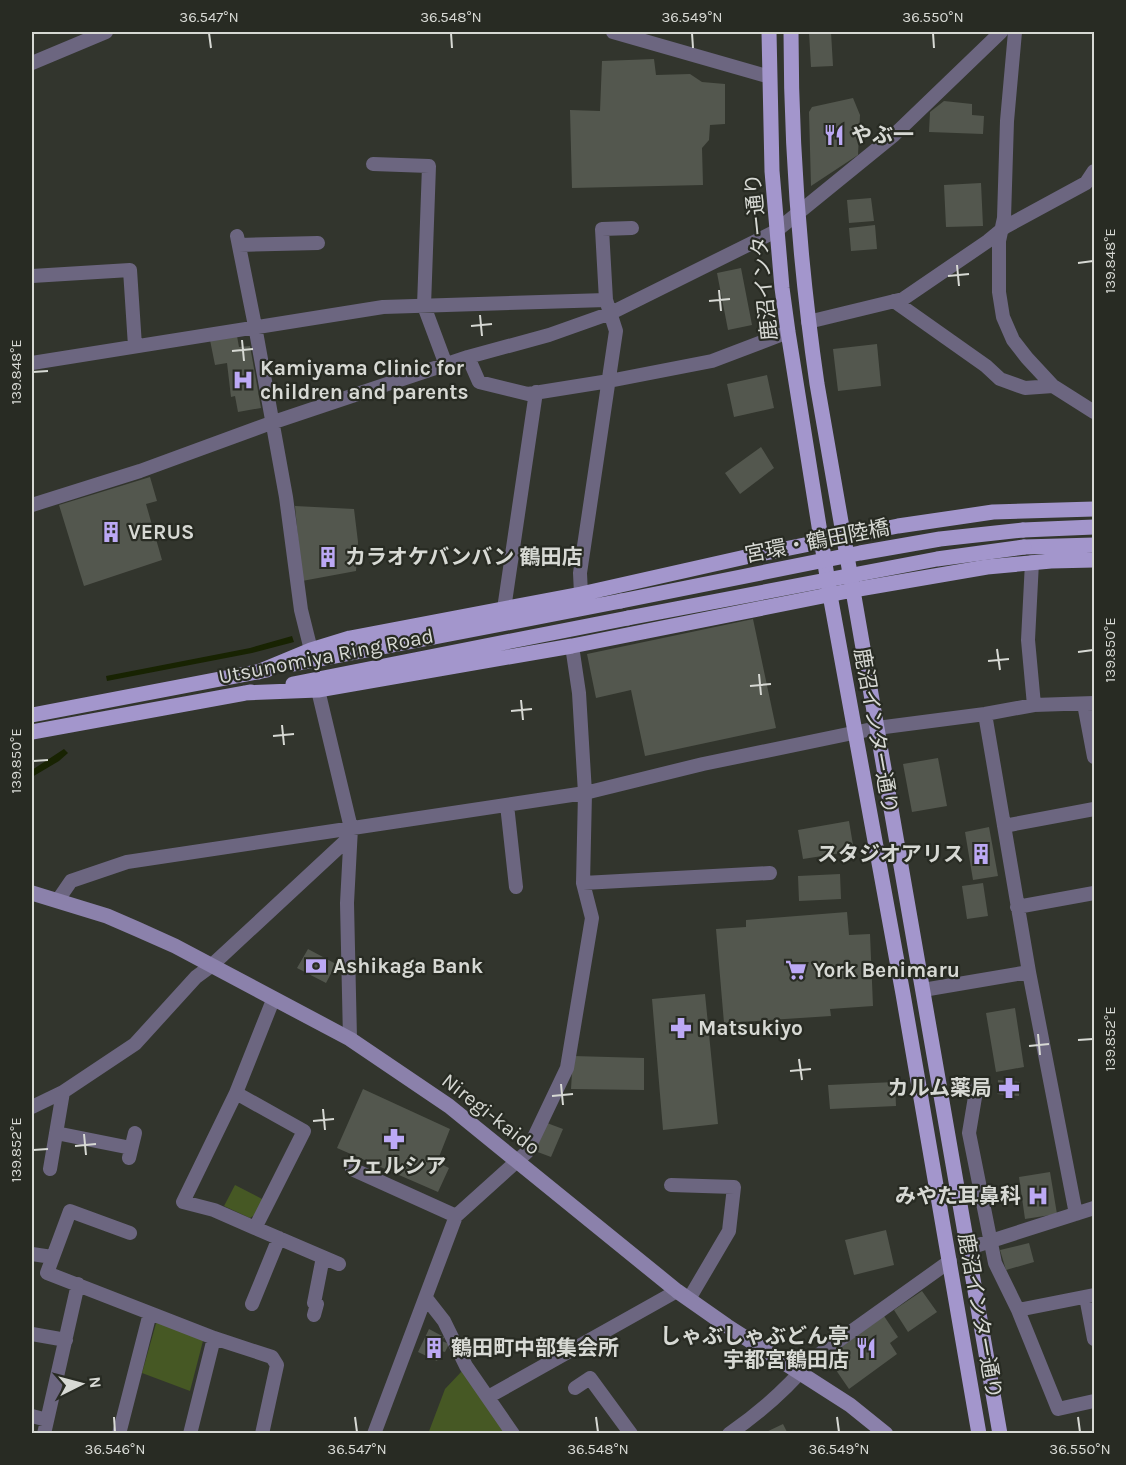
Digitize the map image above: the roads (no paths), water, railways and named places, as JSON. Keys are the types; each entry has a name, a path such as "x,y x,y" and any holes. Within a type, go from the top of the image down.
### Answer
{"main road":[{"name":"鹿沼インター通り","path":"769,32 772,171 788,332 820,542 950,1261 979,1434"},
{"name":"鹿沼インター通り","path":"791,32 797,215 808,322 843,537 1000,1434"},
{"path":"258,672 311,650 366,635 581,594 898,526 993,512 1095,509"},
{"name":"宮環・鶴田陸橋","path":"621,601 940,539 1023,530 1095,528"},
{"name":"宮環・鶴田陸橋","path":"628,618 937,559 1024,547 1095,545"},
{"path":"244,693 318,690 572,646 853,590 987,567 1032,562 1095,560"},
{"name":"Utsunomiya Ring Road","path":"32,715 621,601"},
{"name":"Utsunomiya Ring Road","path":"32,732 628,618"}],"street":[{"path":"32,63 106,32"},
{"path":"613,32 770,77"},
{"path":"32,505 140,471 271,423 468,357 549,335 777,231 894,135 1001,32"},
{"path":"1015,32 1007,121 1004,218 999,241 999,292 1003,317 1013,340 1053,386 1095,412"},
{"path":"373,164 429,166 424,306 446,365"},
{"path":"808,322 903,299 988,242 1001,230 1092,183"},
{"path":"581,594 580,573 616,331 608,307 602,228 632,228"},
{"path":"311,650 301,610 285,497 238,241 318,243"},
{"path":"32,276 129,270 135,346"},
{"path":"894,301 986,366 1000,379 1025,388 1053,386"},
{"path":"32,363 383,307 608,307"},
{"path":"468,357 479,382 528,394 712,361 788,332"},
{"path":"504,609 536,392"},
{"path":"1032,562 1028,640 1034,705"},
{"path":"374,1434 456,1216 527,1152 567,1068 592,918 583,882 585,793 579,693 572,646"},
{"path":"318,690 351,832 347,903 350,1039"},
{"path":"58,900 71,881 127,862 351,832 585,793 703,764 877,728 985,714 1034,705 1089,703 1095,757"},
{"path":"985,714 1017,907 1076,1214"},
{"path":"507,805 516,887"},
{"path":"1004,826 1095,809"},
{"path":"32,1107 63,1092 135,1044 196,977 211,966 351,832"},
{"path":"583,882 770,873"},
{"path":"1017,907 1095,893"},
{"name":"Niregi-kaido","path":"32,894 58,900 117,920 175,946 350,1039 424,1087 683,1295 850,1406 886,1434"},
{"path":"923,990 1029,972"},
{"path":"273,1000 236,1094 183,1202 214,1210 339,1264"},
{"path":"977,1085 969,1133 995,1263 1018,1310 1058,1409 1095,1401"},
{"path":"50,1169 63,1092"},
{"path":"236,1094 304,1131 255,1228"},
{"path":"56,1133 130,1153 135,1133"},
{"path":"352,1168 456,1216"},
{"path":"488,1397 683,1295 729,1231 734,1187 671,1185"},
{"path":"969,1248 1095,1208"},
{"path":"130,1233 70,1211 47,1273 214,1338 272,1357 277,1365 262,1434"},
{"path":"252,1304 279,1238"},
{"path":"32,1254 52,1257"},
{"path":"314,1316 317,1305 314,1303 323,1257"},
{"path":"729,1434 793,1382 810,1361 950,1261"},
{"path":"32,1416 46,1427 78,1284"},
{"path":"1018,1310 1090,1296 1095,1339"},
{"path":"426,1298 444,1321 466,1366 513,1434"},
{"path":"119,1434 150,1312"},
{"path":"32,1334 66,1340"},
{"path":"190,1434 214,1338"},
{"path":"575,1388 590,1378 631,1434"}],"place":[{"name":"やぶ一","path":"834,135"},
{"name":"Kamiyama Clinic for children and parents","path":"243,380"},
{"name":"VERUS","path":"111,532"},
{"name":"カラオケバンバン 鶴田店","path":"328,557"},
{"name":"スタジオアリス","path":"981,854"},
{"name":"Ashikaga Bank","path":"316,966"},
{"name":"York Benimaru","path":"796,970"},
{"name":"Matsukiyo","path":"681,1028"},
{"name":"カルム薬局","path":"1009,1088"},
{"name":"ウェルシア","path":"394,1139"},
{"name":"みやた耳鼻科","path":"1038,1196"},
{"name":"鶴田町中部集会所","path":"434,1348"},
{"name":"しゃぶしゃぶどん亭 宇都宮鶴田店","path":"866,1348"}]}
